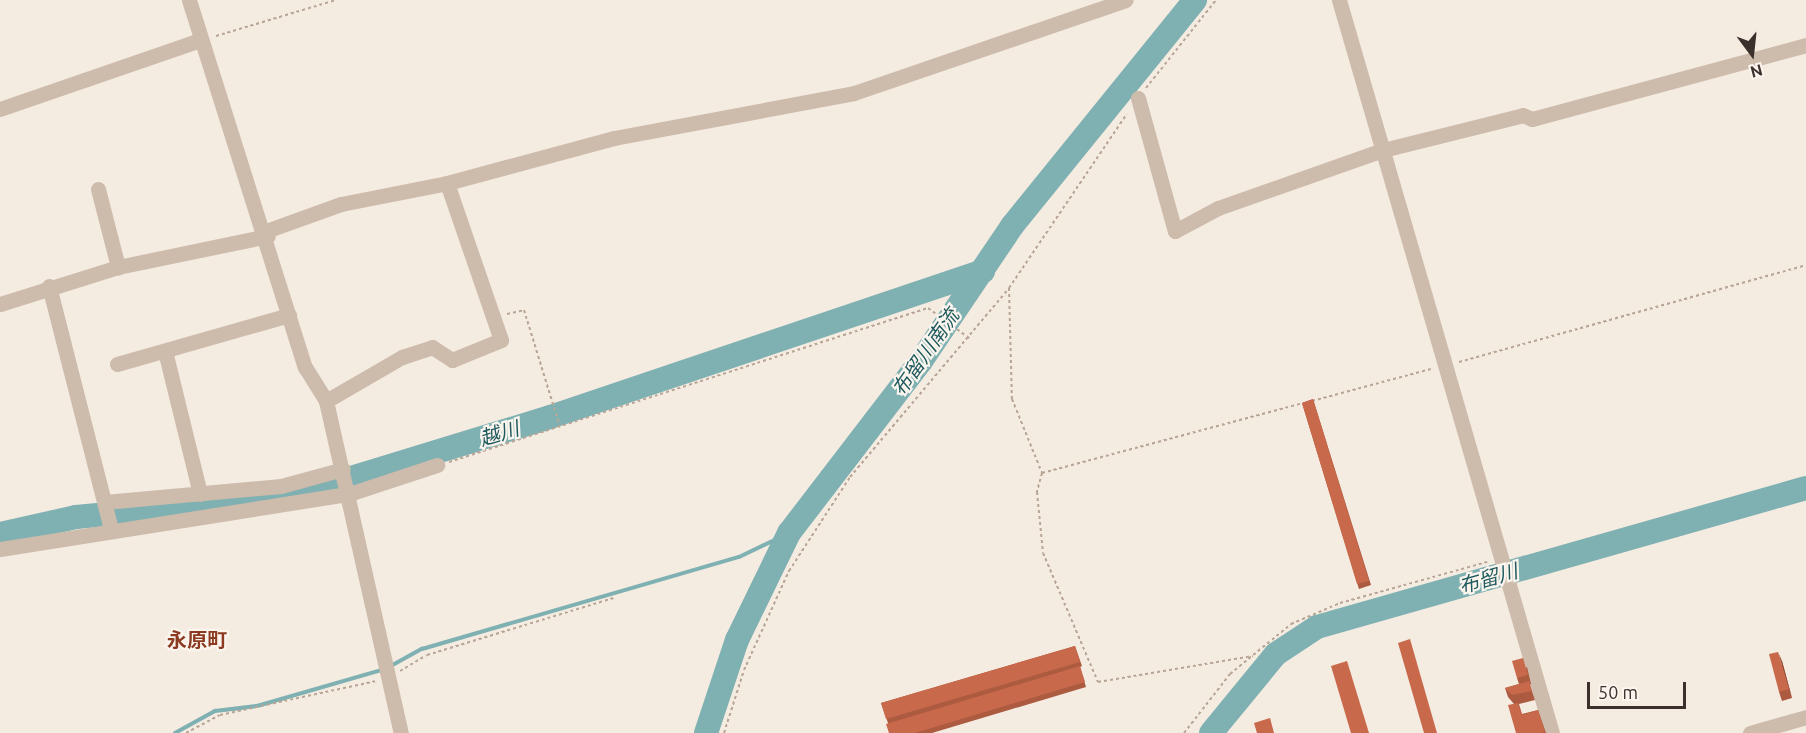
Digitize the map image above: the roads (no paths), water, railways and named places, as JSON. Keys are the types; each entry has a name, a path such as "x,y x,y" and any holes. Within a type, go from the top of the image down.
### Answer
{"street":[{"path":"189,0 198,41 267,234 305,367 326,401 349,494 387,678 401,733"},
{"path":"0,304 49,286 118,267 267,234 340,204 447,183 614,138 854,93 1126,0"},
{"path":"1339,0 1552,733"},
{"path":"0,109 198,41"},
{"path":"1138,98 1175,231 1218,208 1383,150 1523,116 1532,119 1806,45"},
{"path":"326,401 402,357 432,347 452,360 501,340 496,316 447,183"},
{"path":"98,189 118,267"},
{"path":"49,286 111,529"},
{"path":"117,364 289,315"},
{"path":"165,351 204,518"},
{"path":"0,549 111,529 204,518 349,494 437,465"},
{"path":"105,502 281,486 343,469"},
{"path":"1750,733 1806,717"}],"waterway":[{"name":"布留川南流","path":"706,733 737,640 789,533 921,361 1012,226 1195,0"},
{"name":"越川","path":"0,534 76,517 205,505 338,482 550,417 983,271"},
{"name":"布留川","path":"1211,733 1276,654 1317,627 1806,488"},
{"path":"389,667 422,649 739,557 789,533"},
{"path":"175,733 215,711 257,706 382,670"}],"district":[{"name":"永原町","path":"197,639"}]}
